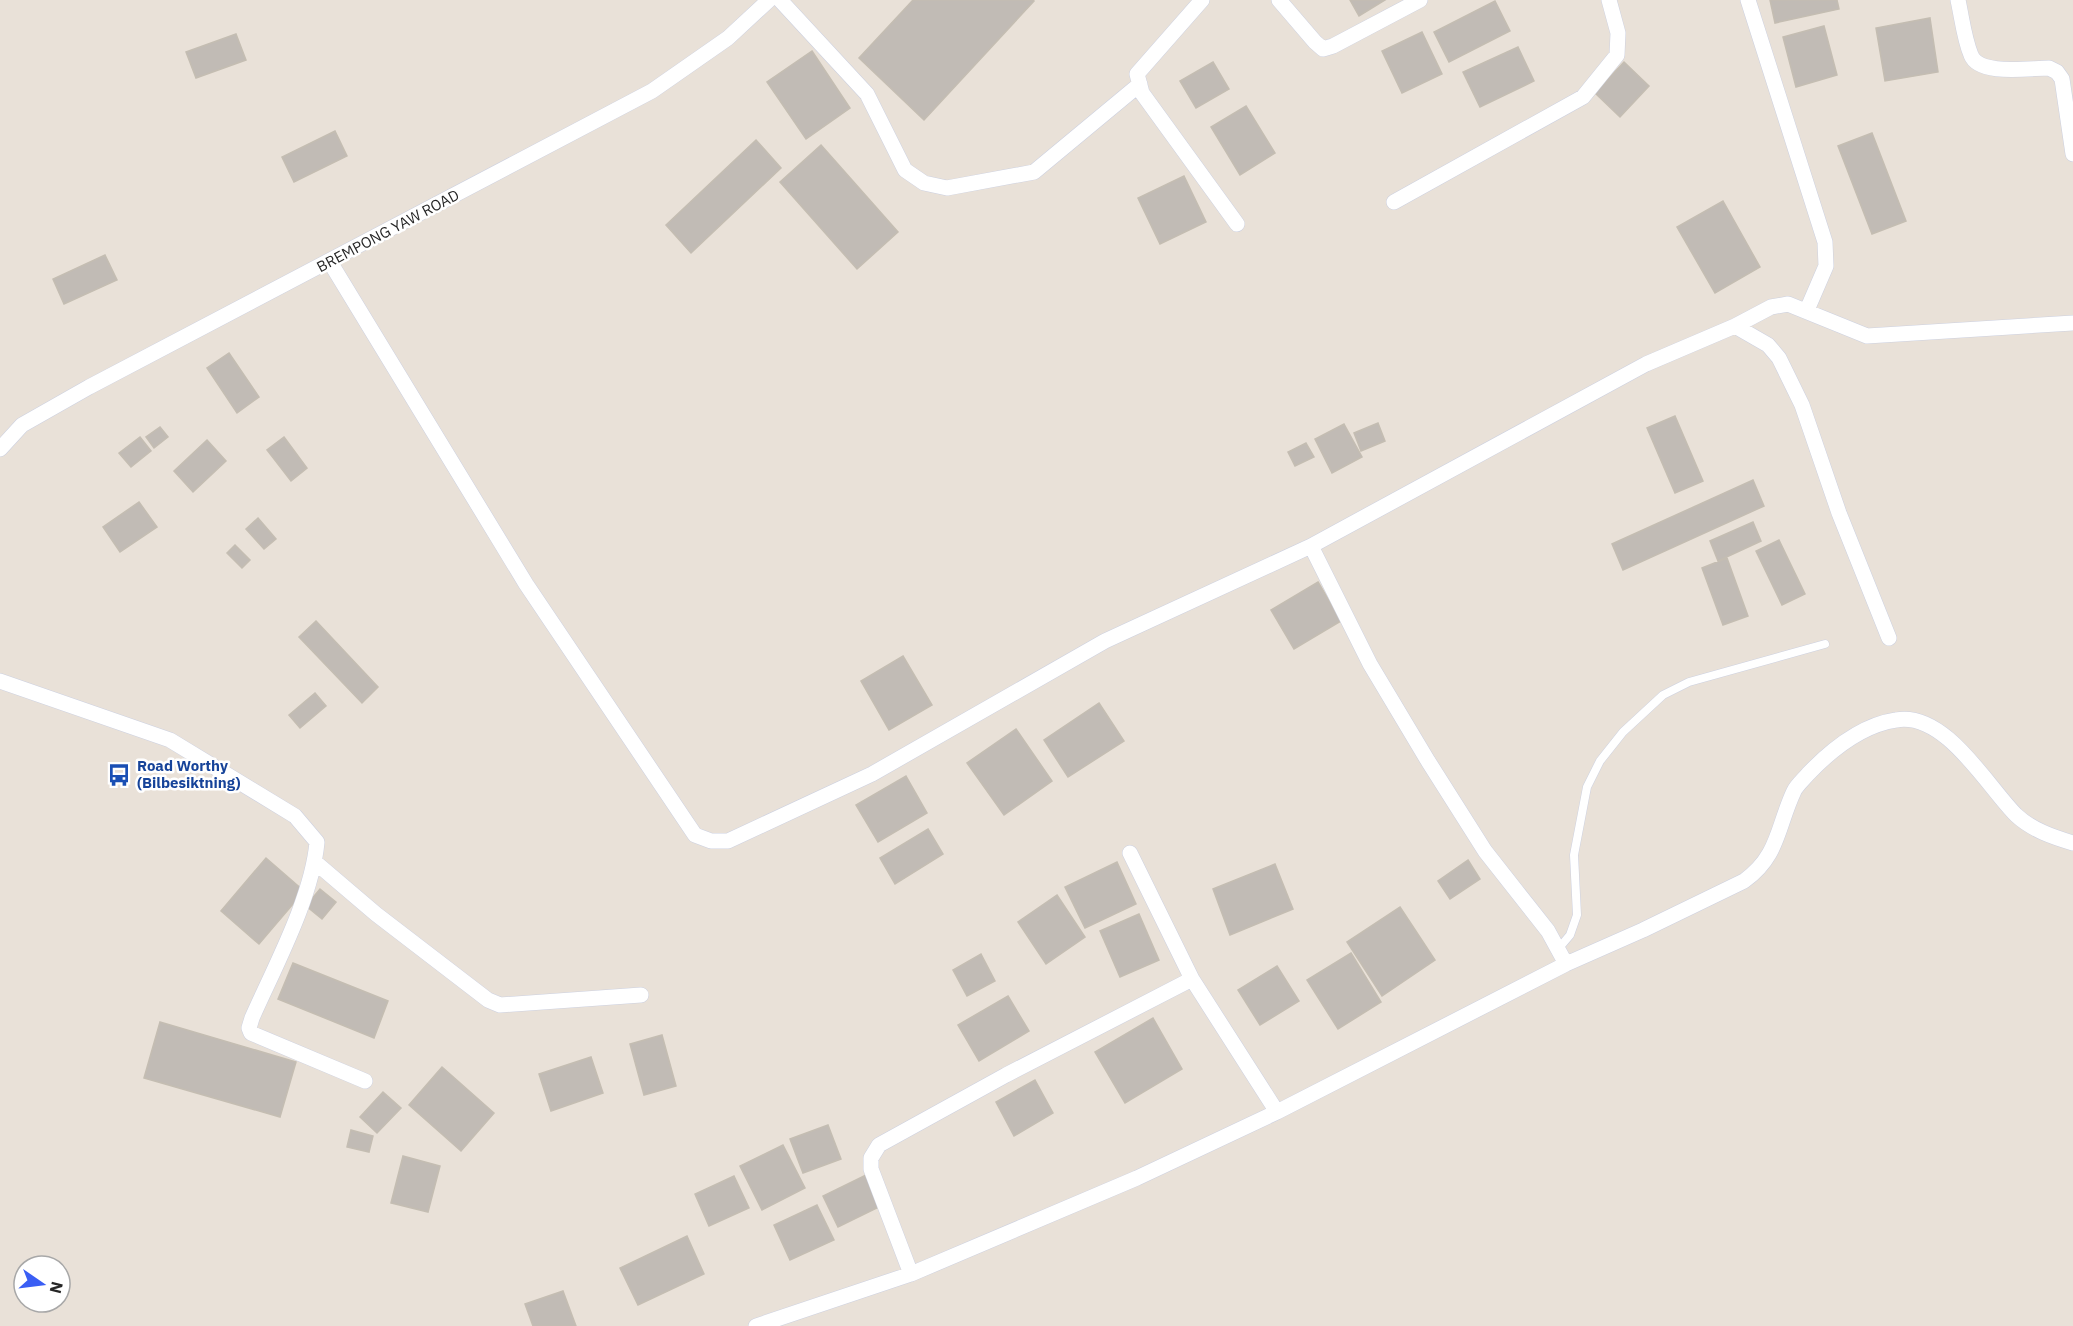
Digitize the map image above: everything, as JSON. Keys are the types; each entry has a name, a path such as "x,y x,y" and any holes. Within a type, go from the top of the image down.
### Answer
{"street":[{"name":"BREMPONG YAW ROAD","path":"0,448 22,425 89,387 652,91 728,38 769,0"},
{"path":"780,0 867,94 905,170 924,183 947,188 1034,172 1140,84"},
{"path":"1202,0 1137,74 1142,93 1237,224"},
{"path":"1280,0 1323,49 1333,46 1420,0"},
{"path":"1394,202 1584,97 1617,55 1618,33 1609,0"},
{"path":"1748,0 1825,242 1826,266 1807,310"},
{"path":"1958,0 1971,57 1978,65 1989,68 2049,68 2062,79 2073,154"},
{"path":"330,262 526,584 695,835 711,841 728,842 872,774 1105,641 1311,546 1646,364 1735,326 1770,307 1788,304 1867,336 2073,323"},
{"path":"1735,326 1768,345 1784,368 1802,405 1859,566 1889,639"},
{"path":"1311,546 1370,664 1428,761 1485,851 1548,931 1566,964"},
{"path":"0,681 170,740 295,816 317,842 315,862 291,932 249,1028 251,1033 365,1081"},
{"path":"756,1326 911,1274 1137,1178 1277,1112 1566,964 1744,881 1757,871 1775,845 1795,788 1829,753 1865,730 1895,720 1914,719 1932,728 1971,760 2016,815 2048,836 2073,843"},
{"path":"1130,853 1192,979 1277,1112"},
{"path":"315,862 376,914 494,1003 500,1005 641,995"},
{"path":"911,1274 872,1170 871,1158 879,1145 1006,1075 1192,979"}],"lane":[{"path":"1559,948 1570,934 1577,915 1574,855 1587,787 1600,761 1623,732 1663,696 1689,682 1826,644"}],"building":[{"path":"913,0 1034,1 924,120 859,58"},
{"path":"1350,0 1385,0 1359,16"},
{"path":"1770,0 1837,0 1839,9 1775,23"},
{"path":"1495,1 1510,31 1449,62 1434,32"},
{"path":"1930,18 1938,72 1885,81 1876,28"},
{"path":"1824,26 1837,75 1796,87 1783,37"},
{"path":"1422,32 1442,74 1402,93 1382,51"},
{"path":"236,34 246,60 196,78 186,52"},
{"path":"1518,47 1534,81 1480,107 1463,72"},
{"path":"812,51 850,108 806,139 767,82"},
{"path":"1213,62 1229,89 1196,108 1180,81"},
{"path":"1624,62 1649,86 1620,117 1595,93"},
{"path":"1246,106 1275,153 1240,175 1211,127"},
{"path":"335,131 347,156 294,182 282,157"},
{"path":"1872,133 1906,221 1872,234 1838,146"},
{"path":"756,140 781,168 691,253 666,225"},
{"path":"821,145 898,232 857,269 780,182"},
{"path":"1184,176 1206,222 1160,244 1138,198"},
{"path":"1723,201 1760,267 1715,293 1677,227"},
{"path":"105,255 117,280 64,304 53,279"},
{"path":"229,353 259,397 237,413 207,368"},
{"path":"1675,416 1703,481 1675,493 1647,428"},
{"path":"1378,423 1385,441 1361,451 1354,433"},
{"path":"1344,424 1362,457 1332,473 1315,439"},
{"path":"160,427 168,437 154,448 146,437"},
{"path":"140,437 151,451 131,467 119,453"},
{"path":"284,437 307,468 291,481 267,450"},
{"path":"207,440 226,461 193,492 174,471"},
{"path":"1306,443 1314,457 1295,466 1288,452"},
{"path":"1753,480 1764,506 1623,570 1612,544"},
{"path":"139,502 157,527 120,552 103,527"},
{"path":"258,518 276,539 264,549 246,529"},
{"path":"1753,522 1761,541 1718,561 1710,541"},
{"path":"1779,540 1805,594 1782,605 1756,551"},
{"path":"235,545 250,560 242,568 227,553"},
{"path":"1727,558 1748,616 1723,625 1702,568"},
{"path":"1318,582 1341,621 1294,649 1271,610"},
{"path":"316,621 378,687 362,703 299,637"},
{"path":"903,656 932,705 889,730 861,681"},
{"path":"315,693 326,706 300,728 289,715"},
{"path":"1099,703 1124,741 1068,777 1044,740"},
{"path":"1016,729 1052,781 1004,815 967,763"},
{"path":"906,776 927,813 878,842 856,805"},
{"path":"928,829 943,854 895,884 880,858"},
{"path":"266,858 304,891 259,944 221,911"},
{"path":"1468,860 1480,879 1450,899 1438,881"},
{"path":"1117,862 1136,904 1085,928 1065,887"},
{"path":"1275,864 1293,909 1230,935 1213,889"},
{"path":"320,889 336,902 322,919 306,906"},
{"path":"1057,895 1085,937 1046,964 1018,922"},
{"path":"1400,907 1435,960 1382,996 1347,942"},
{"path":"1139,914 1159,960 1120,977 1100,931"},
{"path":"1351,953 1381,1002 1338,1029 1307,980"},
{"path":"981,954 995,981 967,996 953,970"},
{"path":"293,963 388,1001 374,1038 278,999"},
{"path":"1277,966 1299,1001 1260,1025 1238,990"},
{"path":"1008,996 1029,1031 979,1061 958,1025"},
{"path":"1153,1018 1182,1069 1125,1103 1095,1052"},
{"path":"160,1022 296,1062 280,1117 144,1078"},
{"path":"662,1035 676,1086 644,1095 630,1044"},
{"path":"591,1057 603,1093 551,1111 539,1074"},
{"path":"442,1067 494,1113 461,1151 409,1105"},
{"path":"1035,1080 1053,1113 1014,1136 996,1102"},
{"path":"383,1092 401,1108 377,1133 360,1117"},
{"path":"828,1125 841,1159 803,1173 790,1139"},
{"path":"351,1130 373,1136 369,1152 347,1147"},
{"path":"783,1145 805,1188 762,1210 740,1166"},
{"path":"403,1156 440,1166 428,1212 391,1203"},
{"path":"866,1175 881,1206 838,1227 823,1196"},
{"path":"734,1176 749,1208 709,1226 695,1194"},
{"path":"817,1205 834,1240 790,1260 774,1225"},
{"path":"687,1236 704,1274 638,1305 620,1268"},
{"path":"563,1291 576,1326 533,1326 525,1304"}],"place":[{"name":"Road Worthy (Bilbesiktning)","path":"119,775"}]}
